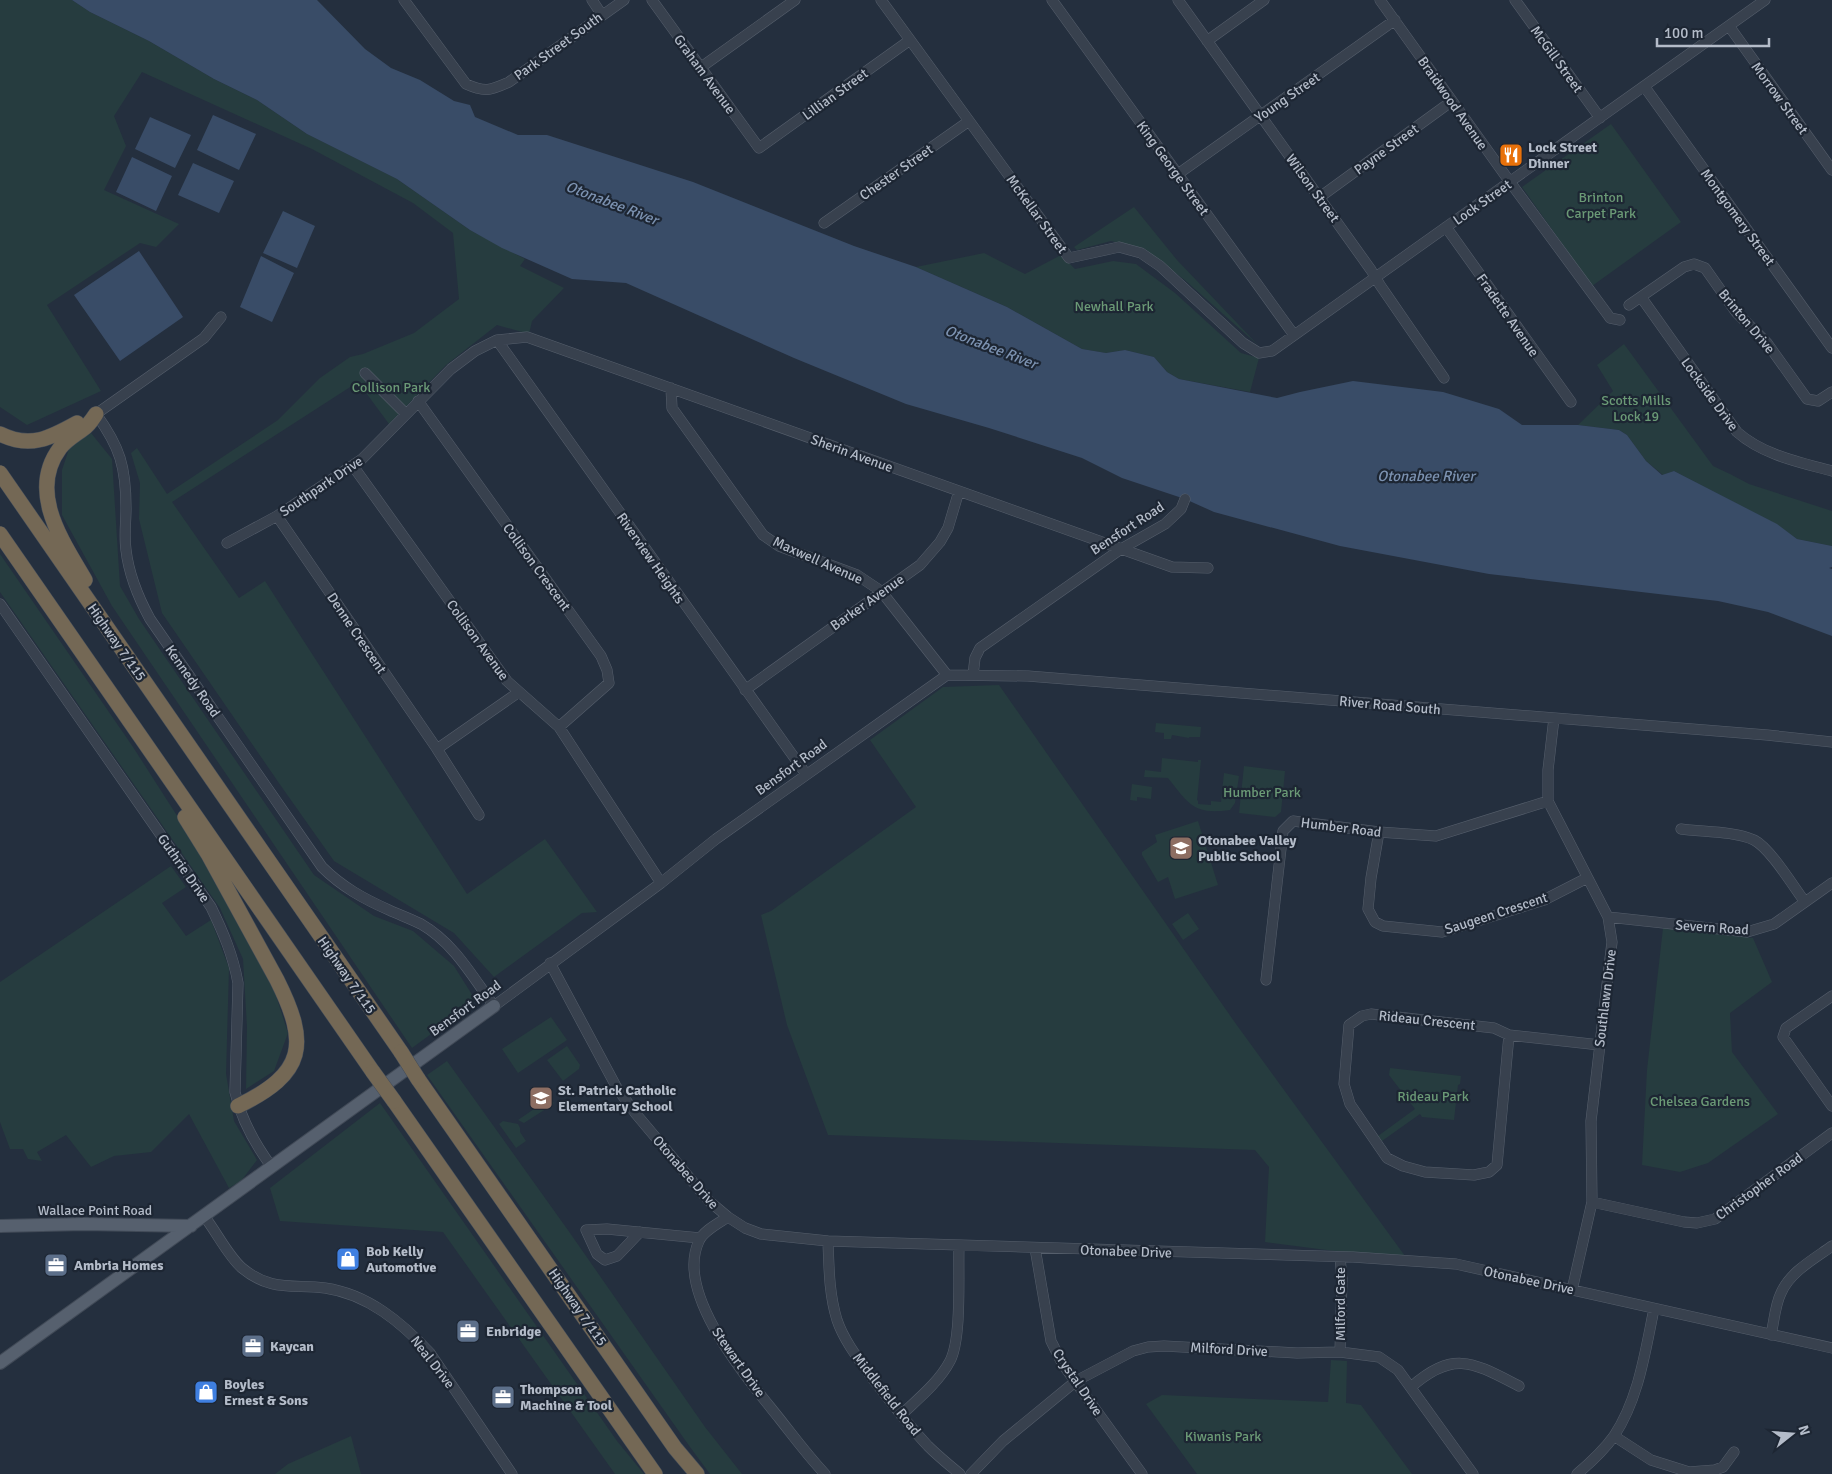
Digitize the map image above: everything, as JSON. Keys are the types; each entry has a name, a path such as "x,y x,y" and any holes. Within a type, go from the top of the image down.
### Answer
{"highway":[{"path":"0,434 8,438 29,442 51,438 96,414"},
{"path":"96,414 89,424 72,436 54,456 47,484 50,512 62,540 160,704"},
{"name":"Highway 7/115","path":"0,473 418,1079 676,1448 697,1474"},
{"path":"0,534 373,1072 655,1474"},
{"path":"148,747 162,780 208,854 277,980 294,1019 297,1042 291,1066 273,1084 238,1106"}],"main road":[{"name":"Bensfort Road","path":"0,1363 494,1006"},
{"name":"Wallace Point Road","path":"0,1226 84,1224 191,1226"}],"street":[{"name":"Park Street South","path":"404,0 466,84 479,90 491,90 509,82 624,0"},
{"path":"592,0 602,15"},
{"name":"Graham Avenue","path":"652,0 759,148"},
{"path":"700,68 795,0"},
{"name":"McKellar Street","path":"881,0 1069,258 1119,247 1141,253 1160,266 1244,343 1259,353 1272,351"},
{"name":"King George Street","path":"1052,0 1294,336"},
{"name":"Wilson Street","path":"1178,0 1320,197 1444,378"},
{"path":"1207,41 1264,0"},
{"name":"Braidwood Avenue","path":"1380,0 1610,318 1620,320"},
{"name":"McGill Street","path":"1515,0 1600,118"},
{"name":"Lock Street","path":"1272,351 1765,0"},
{"name":"Young Street","path":"1178,174 1395,20"},
{"name":"Morrow Street","path":"1729,26 1832,170"},
{"name":"Lillian Street","path":"759,148 910,40"},
{"name":"Montgomery Street","path":"1644,86 1832,348"},
{"name":"Payne Street","path":"1320,197 1452,102"},
{"name":"Chester Street","path":"824,223 969,121"},
{"name":"Fradette Avenue","path":"1446,227 1571,402"},
{"name":"Brinton Drive","path":"1629,305 1684,267 1694,264 1705,268 1736,312 1766,343 1807,399 1818,401 1832,392"},
{"name":"Lockside Drive","path":"1641,296 1737,432 1748,442 1780,457 1832,471"},
{"path":"96,414 204,338 221,317"},
{"name":"Sherin Avenue","path":"496,340 527,336 1172,567 1208,568"},
{"name":"Southpark Drive","path":"227,544 277,516 362,459 452,369 474,351 496,340"},
{"name":"Riverview Heights","path":"496,340 744,690 806,774"},
{"path":"365,373 406,414"},
{"name":"Maxwell Avenue","path":"670,388 672,408 763,535 779,546 858,575 881,591 947,675"},
{"name":"Collison Crescent","path":"418,401 601,656 607,670 609,684 559,727"},
{"name":"Kennedy Road","path":"96,414 111,435 121,457 126,484 126,549 129,568 138,598 150,619 322,867 342,885 360,897 420,924 435,934 459,956 494,1006"},
{"name":"Collison Avenue","path":"352,466 507,681 559,727 661,883"},
{"name":"Barker Avenue","path":"744,690 920,565 940,542 948,528 959,491"},
{"name":"Bensfort Road","path":"973,675 975,658 980,648 1121,549 1165,524 1181,509 1185,499"},
{"name":"Denne Crescent","path":"277,516 479,815"},
{"name":"Guthrie Drive","path":"0,604 211,907 228,944 238,983 234,1076 238,1106 271,1166"},
{"name":"Bensfort Road","path":"494,1006 661,883 716,839 947,675"},
{"name":"River Road South","path":"947,675 1028,676 1768,735 1832,742"},
{"path":"436,749 519,692"},
{"name":"Southlawn Drive","path":"1554,718 1548,770 1548,801 1608,917 1612,942 1591,1121 1592,1202 1572,1290"},
{"name":"Humber Road","path":"1266,980 1283,831 1293,821 1379,832 1436,836 1548,801"},
{"path":"1681,829 1754,840 1768,851 1805,902"},
{"name":"Saugeen Crescent","path":"1379,832 1368,909 1375,922 1383,926 1442,932 1544,900 1587,878"},
{"name":"Severn Road","path":"1608,917 1747,932 1774,924 1832,883"},
{"name":"Otonabee Drive","path":"550,963 617,1088 636,1114 709,1201 728,1217 746,1228 761,1234 828,1241 1340,1258 1456,1264 1832,1348"},
{"path":"1832,996 1786,1028 1783,1037 1832,1106"},
{"name":"Rideau Crescent","path":"1509,1035 1497,1165 1489,1172 1474,1175 1425,1172 1402,1166 1387,1158 1350,1104 1344,1084 1349,1025 1362,1016 1371,1014 1494,1028 1509,1035 1600,1045"},
{"name":"Christopher Road","path":"1592,1202 1684,1222 1698,1223 1715,1219 1832,1133"},
{"name":"Neal Drive","path":"204,1216 242,1268 262,1280 279,1286 326,1288 357,1297 386,1312 430,1353 512,1474"},
{"path":"640,1232 617,1256 605,1260 597,1254 586,1230 607,1229 640,1232 700,1238 728,1217"},
{"name":"Stewart Drive","path":"700,1238 696,1249 694,1272 705,1310 721,1341 745,1376 825,1474"},
{"name":"Middlefield Road","path":"828,1241 829,1279 838,1322 861,1364 900,1415 929,1447 960,1474"},
{"path":"900,1415 930,1387 951,1360 957,1328 959,1246"},
{"path":"1771,1335 1781,1293 1802,1268 1832,1246"},
{"name":"Crystal Drive","path":"1035,1248 1051,1341 1062,1363 1142,1474"},
{"name":"Milford Gate","path":"1340,1258 1342,1279 1340,1352"},
{"path":"1577,1474 1590,1463 1614,1436 1627,1409 1639,1380 1654,1309"},
{"name":"Milford Drive","path":"971,1474 1004,1441 1076,1382 1133,1351 1148,1347 1297,1353 1340,1352 1379,1357 1398,1370 1473,1474"},
{"path":"1411,1387 1420,1379 1441,1368 1459,1363 1470,1363 1519,1386"},
{"path":"1614,1436 1651,1460 1689,1472 1715,1470 1723,1467 1734,1452"}],"green space":[{"name":"Collison Park","path":"0,0 72,0 90,12 149,41 214,79 257,100 307,134 397,179 470,230 525,259 520,266 564,288 532,321 529,334 497,325 446,365 389,424 358,382 172,502 239,598 265,581 467,894 545,839 597,912 582,913 494,977 454,933 334,861 281,786 162,613 139,519 140,483 131,453 137,448 167,494 278,420 320,378 350,357 363,354 414,333 459,299 453,233 413,203 312,149 142,72 114,116 126,146 104,190 179,224 156,247 140,243 47,305 101,391 27,425 0,407"},
{"name":"Brinton Carpet Park","path":"1611,124 1681,222 1592,286 1522,187"},
{"path":"1134,207 1177,260 1258,345 1187,282 1145,249 1111,241 1077,250 1074,247"},
{"name":"Newhall Park","path":"984,253 1025,274 1061,255 1075,269 1113,261 1136,264 1175,293 1241,353 1259,358 1250,392 1179,379 1167,372 1154,357 1125,350 1106,353 1082,349 1007,307 916,267"},
{"name":"Scotts Mills Lock 19","path":"1624,344 1713,466 1749,484 1832,511 1832,546 1797,539 1776,524 1674,471 1663,475 1646,461 1627,435 1619,430 1578,425 1613,391 1597,365"},
{"path":"91,433 112,459 120,586 139,619 314,875 374,916 413,931 454,966 476,1001 412,1048 112,606 62,515 62,470 70,446"},
{"path":"0,554 133,747 183,825 273,986 288,1033 274,1071 246,1089 247,1027 243,959 220,908 0,592"},
{"path":"999,685 1236,1024 1405,1256 1358,1254 1265,1242 1269,1167 1255,1150 828,1135 787,1025 761,915 771,911 916,807 870,740 943,687"},
{"path":"1156,723 1201,727 1200,737 1189,738 1172,735 1171,739 1164,739 1164,733 1155,732"},
{"path":"1162,758 1198,762 1198,760 1201,760 1198,804 1211,805 1211,801 1221,802 1224,773 1239,776 1235,803 1230,810 1208,811 1200,809 1187,801 1168,778 1144,777 1145,770 1161,772"},
{"name":"Humber Park","path":"1244,766 1285,771 1281,812 1275,817 1239,813"},
{"path":"1132,784 1152,787 1151,799 1137,797 1137,801 1130,800"},
{"path":"1198,821 1218,885 1175,899 1168,877 1158,882 1142,852 1157,842 1155,835"},
{"path":"171,866 186,887 162,903 186,936 211,920 229,968 226,1074 234,1121 257,1160 241,1181 229,1188 189,1114 151,1152 114,1156 91,1167 66,1135 37,1152 42,1161 28,1159 23,1149 10,1149 0,1122 0,982"},
{"path":"1188,913 1199,929 1183,940 1172,924"},
{"name":"Chelsea Gardens","path":"1663,928 1753,938 1772,982 1730,1013 1732,1052 1778,1114 1708,1163 1680,1172 1642,1165 1647,1070"},
{"path":"551,1017 567,1040 518,1073 502,1049"},
{"path":"567,1046 580,1065 579,1069 563,1081 547,1060"},
{"path":"447,1061 705,1427 742,1474 710,1474 690,1447 427,1075"},
{"name":"Rideau Park","path":"1390,1068 1461,1076 1460,1084 1458,1085 1454,1120 1422,1117 1420,1114 1382,1141 1378,1136 1415,1109 1389,1075"},
{"path":"549,1097 554,1103 552,1105 524,1123 518,1120 534,1109 533,1107"},
{"path":"380,1103 617,1441 644,1474 615,1474 443,1232 280,1221 270,1188"},
{"path":"503,1121 518,1124 520,1132 526,1141 516,1148 499,1124"},
{"name":"Kiwanis Park","path":"1331,1360 1347,1361 1346,1403 1361,1405 1412,1474 1197,1474 1146,1404 1162,1395 1328,1402"},
{"path":"351,1436 361,1474 275,1474 288,1464"}],"water":[{"name":"Otonabee River","path":"72,0 317,0 365,49 391,68 420,80 454,101 470,105 475,117 518,135 547,135 693,182 854,246 916,267 1007,307 1082,349 1106,353 1125,350 1154,357 1167,372 1179,379 1277,398 1353,381 1443,392 1499,409 1522,425 1578,425 1619,430 1627,435 1646,461 1662,475 1674,471 1777,524 1797,539 1832,546 1832,567 1829,568 1832,569 1832,636 1768,612 1718,601 1489,574 1340,546 1214,512 1185,499 1122,478 1082,458 906,404 794,358 626,283 572,279 502,248 470,230 397,179 307,134 257,100 214,79 149,41 90,12"},
{"path":"213,115 256,134 239,170 197,150"},
{"path":"150,117 191,135 175,168 135,149"},
{"path":"132,157 172,176 156,211 116,192"},
{"path":"193,163 234,181 219,213 178,195"},
{"path":"283,211 315,226 297,268 263,253"},
{"path":"139,251 183,317 120,361 74,295"},
{"path":"261,256 294,273 272,322 240,307"}],"place":[{"name":"Lock Street Dinner","path":"1511,155"},
{"name":"Otonabee Valley Public School","path":"1181,848"},
{"name":"St. Patrick Catholic Elementary School","path":"541,1098"},
{"name":"Bob Kelly Automotive","path":"348,1259"},
{"name":"Ambria Homes","path":"56,1265"},
{"name":"Enbridge","path":"468,1331"},
{"name":"Kaycan","path":"253,1346"},
{"name":"Boyles Ernest & Sons","path":"206,1392"},
{"name":"Thompson Machine & Tool","path":"503,1397"}]}
